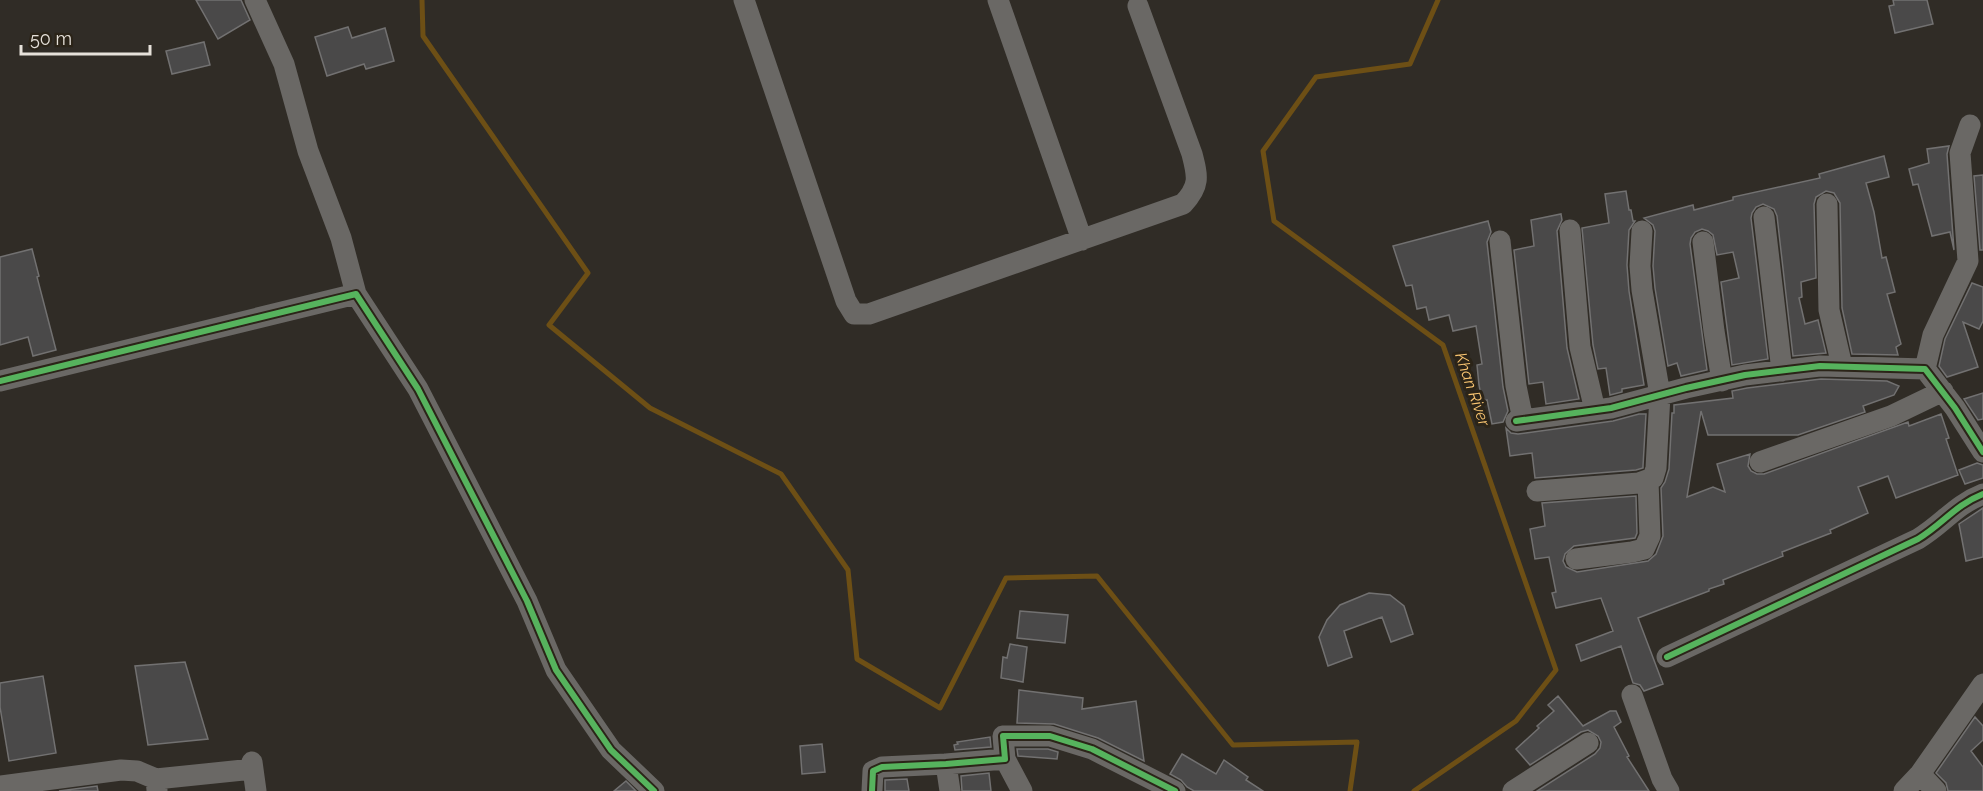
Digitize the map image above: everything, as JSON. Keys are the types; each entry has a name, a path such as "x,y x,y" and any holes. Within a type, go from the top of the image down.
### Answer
{"street":[{"path":"255,0 284,64 308,151 341,238 356,294 418,389 527,601 556,670 611,750 654,791"},
{"path":"744,0 846,301 854,314 869,314 1082,240 1183,204 1194,193 1197,173 1192,154 1138,6"},
{"path":"998,0 1082,240"},
{"path":"1925,369 1933,334 1975,260 1960,153 1970,125"},
{"path":"1827,204 1829,310 1842,366"},
{"path":"1764,217 1782,371"},
{"path":"1570,230 1580,347 1595,410"},
{"path":"1537,491 1648,481 1653,478 1656,468 1660,395 1642,290 1640,266 1642,231"},
{"path":"1500,241 1520,421 1595,410 1722,381 1820,366 1925,369 1943,391 1983,452"},
{"path":"1704,242 1722,381"},
{"path":"0,381 356,294"},
{"path":"1760,462 1881,420 1943,391"},
{"path":"1576,559 1644,549 1650,536 1648,481"},
{"path":"1667,657 1918,539 1936,528 1957,507 1983,494"},
{"path":"1904,791 1920,774 1983,684"},
{"path":"1632,695 1662,779 1669,791"},
{"path":"1022,791 1005,759 1003,736 1050,736 1092,749 1175,791"},
{"path":"1513,791 1588,743"},
{"path":"872,791 873,771 882,767 1005,759"},
{"path":"946,764 950,791"},
{"path":"0,786 52,786 121,770 137,771 156,785 252,765 256,791"},
{"path":"1920,774 1936,791"}],"building":[{"path":"196,0 241,0 250,20 218,39"},
{"path":"1893,0 1927,0 1933,24 1895,33 1889,6 1894,5"},
{"path":"348,27 352,38 385,28 394,61 366,69 364,64 327,76 315,37"},
{"path":"204,42 210,65 172,74 166,51"},
{"path":"1949,146 1947,154 1954,250 1950,232 1932,236 1918,184 1913,185 1909,169 1929,163 1927,149"},
{"path":"1884,156 1889,177 1866,183 1882,258 1886,257 1895,292 1887,294 1901,344 1896,347 1898,355 1852,354 1842,308 1840,203 1834,193 1826,191 1816,197 1814,204 1816,278 1801,282 1802,297 1799,298 1805,324 1818,320 1826,353 1793,356 1777,216 1774,209 1763,204 1756,207 1751,218 1768,359 1732,365 1721,282 1739,278 1733,252 1717,255 1713,235 1702,229 1695,232 1690,244 1707,370 1681,376 1677,363 1668,366 1655,288 1653,266 1655,231 1653,225 1644,218 1693,205 1694,210 1733,200 1733,197 1820,178 1819,174"},
{"path":"1983,175 1983,250 1980,250 1974,176"},
{"path":"1626,191 1629,210 1635,221 1629,230 1627,265 1629,291 1644,385 1622,389 1622,392 1610,395 1606,368 1598,369 1593,345 1582,228 1609,223 1605,194"},
{"path":"1561,214 1562,220 1557,231 1567,348 1579,399 1546,404 1543,382 1529,384 1514,250 1534,246 1531,220"},
{"path":"1488,221 1491,232 1487,242 1503,387 1508,411 1503,422 1492,424 1487,400 1482,401 1479,385 1477,365 1482,364 1476,326 1453,331 1449,315 1429,320 1426,307 1417,309 1412,285 1406,286 1393,246"},
{"path":"32,249 56,350 33,356 28,337 0,345 0,257"},
{"path":"1972,283 1983,287 1983,321 1979,329 1963,322 1978,367 1947,377 1939,366 1945,339"},
{"path":"1821,379 1887,381 1899,386 1894,395 1863,406 1865,412 1798,435 1708,435 1701,411 1687,497 1713,487 1725,492 1717,464 1750,454 1748,466 1751,471 1764,474 1908,422 1909,426 1941,414 1949,438 1946,439 1958,475 1896,498 1888,476 1858,487 1868,513 1830,530 1831,533 1782,552 1783,556 1723,580 1724,584 1709,589 1709,591 1638,618 1663,684 1644,691 1640,685 1633,683 1621,646 1581,661 1576,645 1613,631 1601,598 1556,608 1552,593 1556,592 1549,557 1535,559 1530,529 1545,526 1542,503 1636,496 1637,533 1635,538 1574,546 1565,554 1563,561 1566,567 1577,572 1648,561 1656,554 1663,536 1661,488 1669,469 1674,405 1733,398 1732,391 1747,388"},
{"path":"1983,393 1983,419 1978,420 1964,399"},
{"path":"1646,414 1643,468 1535,478 1532,453 1510,456 1506,428 1511,433 1518,434 1613,421"},
{"path":"1977,463 1983,465 1983,478 1965,484 1959,470"},
{"path":"1983,508 1983,557 1966,561 1959,524"},
{"path":"1369,593 1390,595 1404,606 1413,634 1391,642 1382,617 1344,631 1352,657 1328,666 1319,637 1327,620 1340,605"},
{"path":"1020,611 1068,615 1065,643 1017,638"},
{"path":"1010,644 1027,647 1023,682 1001,678 1003,657 1007,658"},
{"path":"185,662 208,739 148,745 135,666"},
{"path":"43,676 56,753 9,761 0,707 0,683"},
{"path":"1019,690 1083,698 1082,709 1136,701 1144,761 1098,738 1054,724 1017,723"},
{"path":"1558,696 1583,726 1610,711 1616,711 1621,722 1614,727 1629,756 1627,757 1649,791 1537,791 1595,754 1600,748 1601,742 1598,736 1588,730 1581,732 1530,765 1516,749 1554,711 1548,705"},
{"path":"1975,717 1983,726 1983,740 1971,751 1983,767 1983,791 1948,791 1946,783 1936,773"},
{"path":"990,737 991,747 955,750 954,745 958,744 957,742"},
{"path":"822,744 825,772 802,774 800,746"},
{"path":"1017,749 1048,749 1058,752 1057,759 1018,756"},
{"path":"1182,754 1216,774 1224,760 1248,777 1246,780 1263,791 1194,791 1170,774"},
{"path":"989,773 991,791 962,791 961,776"},
{"path":"907,779 909,791 885,791 885,780"},
{"path":"626,781 636,791 614,791"},
{"path":"97,786 98,791 59,791"}],"waterway":[{"path":"422,0 423,36 588,273 549,325 650,408 781,474 848,570 857,659 940,708 1006,578 1097,576 1233,745 1357,742 1350,791"},
{"name":"Khan River","path":"1414,791 1516,721 1556,670 1443,345 1274,221 1263,151 1316,77 1410,64 1438,0"}],"cycle path":[{"path":"0,381 356,294 418,389 527,601 556,670 611,750 654,791"},
{"path":"1516,421 1611,408 1745,375 1820,366 1925,369 1955,408 1983,452"},
{"path":"1667,657 1918,539 1957,509 1983,494"},
{"path":"872,791 873,771 882,767 1005,759 1003,736 1050,736 1092,749 1175,791"}]}
